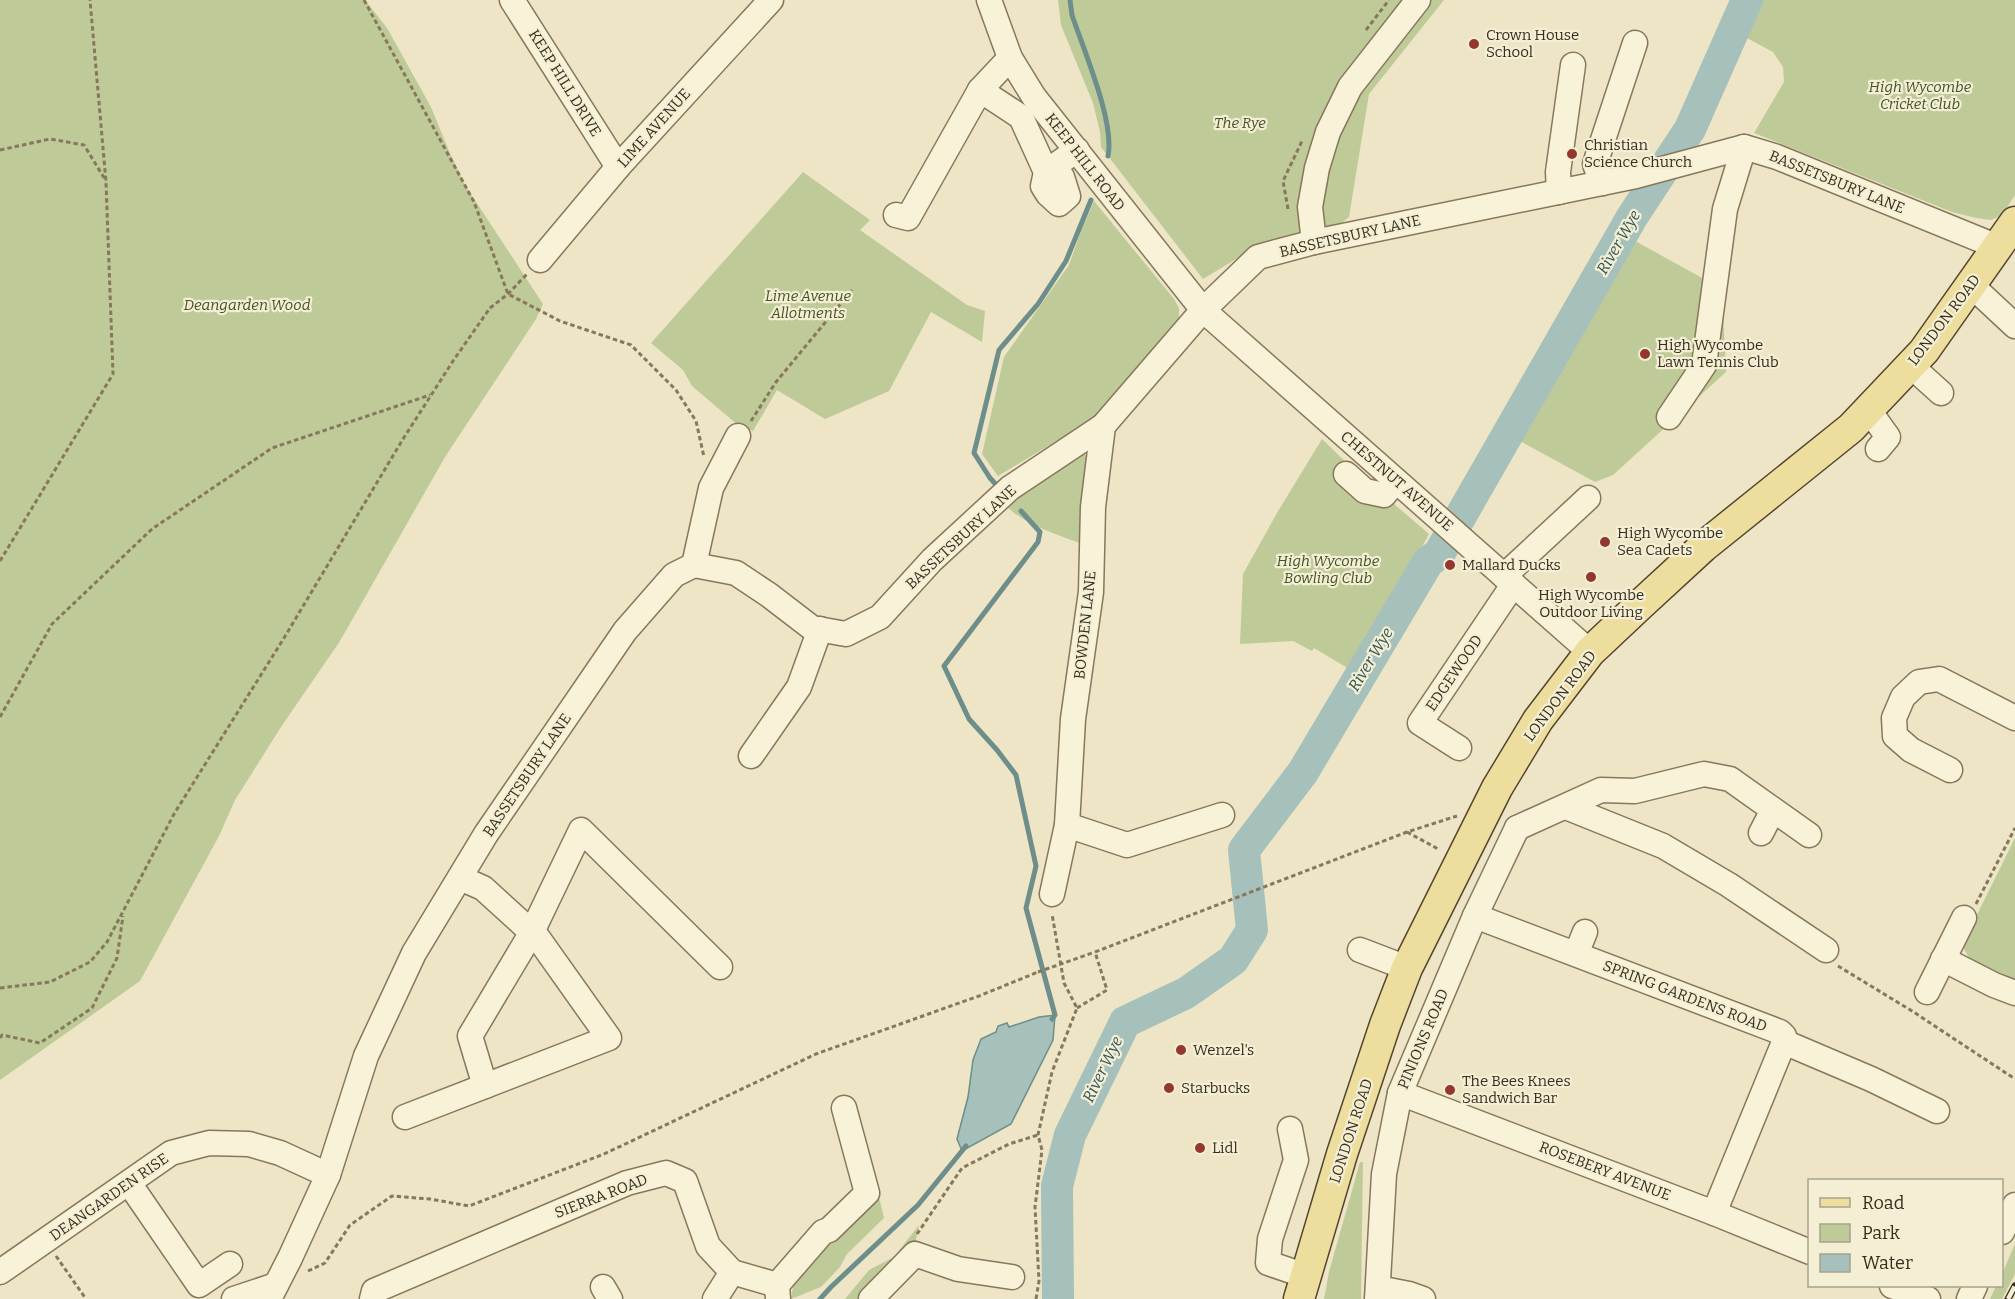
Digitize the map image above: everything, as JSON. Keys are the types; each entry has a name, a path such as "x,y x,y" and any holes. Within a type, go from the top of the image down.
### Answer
{"main road":[{"name":"LONDON ROAD","path":"1303,1288 1342,1154 1385,1025 1407,968 1487,806 1538,720 1590,652 1703,547 1851,428 1924,351 2015,222"}],"street":[{"name":"KEEP HILL DRIVE","path":"512,0 618,167"},
{"name":"LIME AVENUE","path":"540,260 618,167 771,0"},
{"name":"KEEP HILL ROAD","path":"989,0 1010,58 1034,97 1203,310"},
{"path":"1314,242 1310,207 1317,168 1328,132 1350,87 1418,0"},
{"path":"1602,183 1595,164 1635,43"},
{"path":"896,215 908,218 980,90 1010,58"},
{"path":"1559,192 1558,172 1573,65"},
{"path":"980,90 1022,117 1049,170 1077,150"},
{"path":"1669,417 1704,365 1725,209 1744,147"},
{"name":"BASSETSBURY LANE","path":"272,1292 328,1175 366,1056 414,953 486,834 625,631 674,575 694,565 736,573 812,628 846,634 880,617 932,560 1010,488 1103,426 1203,310 1258,257 1314,242 1636,176 1744,147 1777,157 1998,247"},
{"path":"1971,285 2015,326"},
{"name":"CHESTNUT AVENUE","path":"1203,310 1590,652"},
{"path":"1910,365 1941,393"},
{"path":"1868,410 1888,437 1878,449"},
{"name":"BOWDEN LANE","path":"1052,894 1067,825 1073,719 1091,592 1093,507 1103,426"},
{"path":"694,565 711,488 738,436"},
{"path":"1346,474 1365,491 1384,495 1396,481"},
{"path":"1509,580 1588,498"},
{"name":"EDGEWOOD","path":"1459,748 1420,723 1509,580"},
{"path":"751,756 799,687 820,629"},
{"path":"1950,770 1911,750 1895,736 1894,718 1903,697 1919,682 1939,679 2015,718"},
{"path":"1487,806 1517,828 1601,790 1635,791 1704,774 1730,779 1809,836"},
{"path":"1566,807 1663,846 1729,885 1826,950"},
{"path":"1761,833 1773,810"},
{"path":"1067,825 1127,845 1222,815"},
{"name":"PINIONS ROAD","path":"1377,1294 1384,1174 1400,1093 1475,916 1517,828"},
{"path":"485,1086 470,1036 532,932 581,831 720,967"},
{"path":"405,1116 609,1038 538,938 483,888 460,878"},
{"name":"SPRING GARDENS ROAD","path":"1475,916 1780,1032 1784,1036 1784,1042 1714,1213"},
{"path":"1927,992 1964,918"},
{"path":"1576,954 1585,932"},
{"path":"1360,950 1407,968"},
{"path":"1943,959 2015,993"},
{"path":"1784,1042 1871,1079 1937,1111"},
{"name":"ROSEBERY AVENUE","path":"1400,1093 1714,1213 1808,1252"},
{"path":"715,1299 732,1272 778,1292 823,1232 829,1230 872,1188 844,1107"},
{"path":"1290,1130 1296,1160 1270,1239 1268,1263 1303,1288"},
{"name":"DEANGARDEN RISE","path":"0,1272 171,1153 209,1143 249,1144 280,1153 328,1175"},
{"name":"SIERRA ROAD","path":"372,1299 374,1291 627,1183 666,1173 685,1181 708,1246 732,1272"},
{"path":"129,1183 200,1285 230,1264"},
{"path":"2003,1226 2010,1206"},
{"path":"871,1299 915,1254 958,1269 1012,1277"},
{"path":"1896,1287 1928,1299"},
{"path":"234,1299 272,1292"},
{"path":"1377,1294 1409,1294 1423,1299"}],"path":[{"path":"0,561 113,374 106,182 90,0"},
{"path":"0,150 50,139 84,145 106,182"},
{"path":"0,988 50,982 90,962 107,942 174,814 431,395 490,308 508,294 540,260"},
{"path":"738,436 754,418 776,382 852,290"},
{"path":"0,717 52,624 152,529 272,448 431,395"},
{"path":"272,1292 325,1263 350,1226 392,1196 469,1206 604,1154 816,1054 979,996 1407,832 1487,806"},
{"path":"1964,918 1971,914 2015,828"},
{"path":"1407,832 1441,850 1466,849"},
{"path":"1052,894 1052,918 1064,983 1077,1008"},
{"path":"0,1038 2,1035 40,1043 92,1008 117,958 123,911"},
{"path":"1826,950 1827,960 1912,1011 2015,1079"},
{"path":"1036,1299 1039,1281 1035,1207 1042,1150 1038,1135 1052,1072 1077,1008 1107,990 1095,952"},
{"path":"915,1254 917,1232 962,1168 1009,1144 1038,1135"},
{"path":"53,1252 86,1299"}],"green space":[{"name":"Deangarden Wood","path":"0,0 365,0 387,28 431,107 465,185 543,304 536,319 445,457 340,641 281,727 235,800 219,836 140,981 0,1080"},
{"name":"The Rye","path":"1058,0 1444,0 1369,94 1349,217 1338,226 1295,233 1256,247 1203,279 1101,147 1093,103 1061,25"},
{"name":"High Wycombe Cricket Club","path":"1761,0 2015,0 2015,195 2002,215 1991,220 1952,212 1754,133 1784,82 1783,67 1773,52 1745,37"},
{"name":"Lime Avenue Allotments","path":"803,172 870,220 860,230 967,305 985,311 982,342 931,312 889,391 825,419 777,390 753,431 739,426 692,386 683,370 651,343"},
{"path":"1094,201 1174,299 1179,308 1179,325 1098,416 998,476 982,454 1004,357 1069,265"},
{"name":"High Wycombe Lawn Tennis Club","path":"1628,237 1722,289 1726,372 1613,475 1595,482 1518,440"},
{"name":"High Wycombe Bowling Club","path":"1322,439 1429,534 1354,672 1314,648 1312,651 1293,641 1240,644 1243,574"},
{"path":"1077,452 1093,461 1088,546 1030,523 1010,510 1003,502"},
{"path":"2015,838 2015,980 1969,958 1963,947"},
{"path":"1360,1162 1363,1162 1361,1299 1324,1299 1329,1272"},
{"path":"878,1193 884,1218 847,1254 840,1267 821,1287 791,1299 797,1275"},
{"path":"919,1225 913,1254 865,1299 845,1299 869,1270 894,1257"},
{"path":"2015,1244 2015,1274 2002,1299 1990,1299 1996,1287 2003,1287 2003,1272"}],"water":[{"path":"1055,1015 1053,1040 1011,1124 962,1151 957,1139 968,1097 973,1060 981,1039 996,1032 998,1026 1007,1023 1009,1027 1039,1017"}],"waterway":[{"path":"1070,0 1072,15 1103,106 1109,142 1108,156"},
{"name":"River Wye","path":"1058,1299 1057,1186 1070,1135 1125,1022 1186,993 1233,960 1252,930 1244,850 1303,772 1428,562 1439,554 1632,217 1690,129 1747,0"},
{"path":"1000,489 974,453 999,350 1038,304 1066,261 1091,200"},
{"path":"1021,511 1040,532 1038,542 944,666 969,719 1016,775 1036,866 1026,908 1055,1015 1052,1019"},
{"path":"820,1299 918,1205 966,1146"}],"railway":[{"path":"2008,1299 2015,1286"}],"place":[{"name":"Crown House School","path":"1474,44"},
{"name":"Christian Science Church","path":"1572,154"},
{"name":"High Wycombe Lawn Tennis Club","path":"1645,354"},
{"name":"High Wycombe Sea Cadets","path":"1605,542"},
{"name":"Mallard Ducks","path":"1450,565"},
{"name":"High Wycombe Outdoor Living","path":"1591,577"},
{"name":"Wenzel's","path":"1181,1050"},
{"name":"Starbucks","path":"1169,1088"},
{"name":"The Bees Knees Sandwich Bar","path":"1450,1090"},
{"name":"Lidl","path":"1200,1148"}]}
